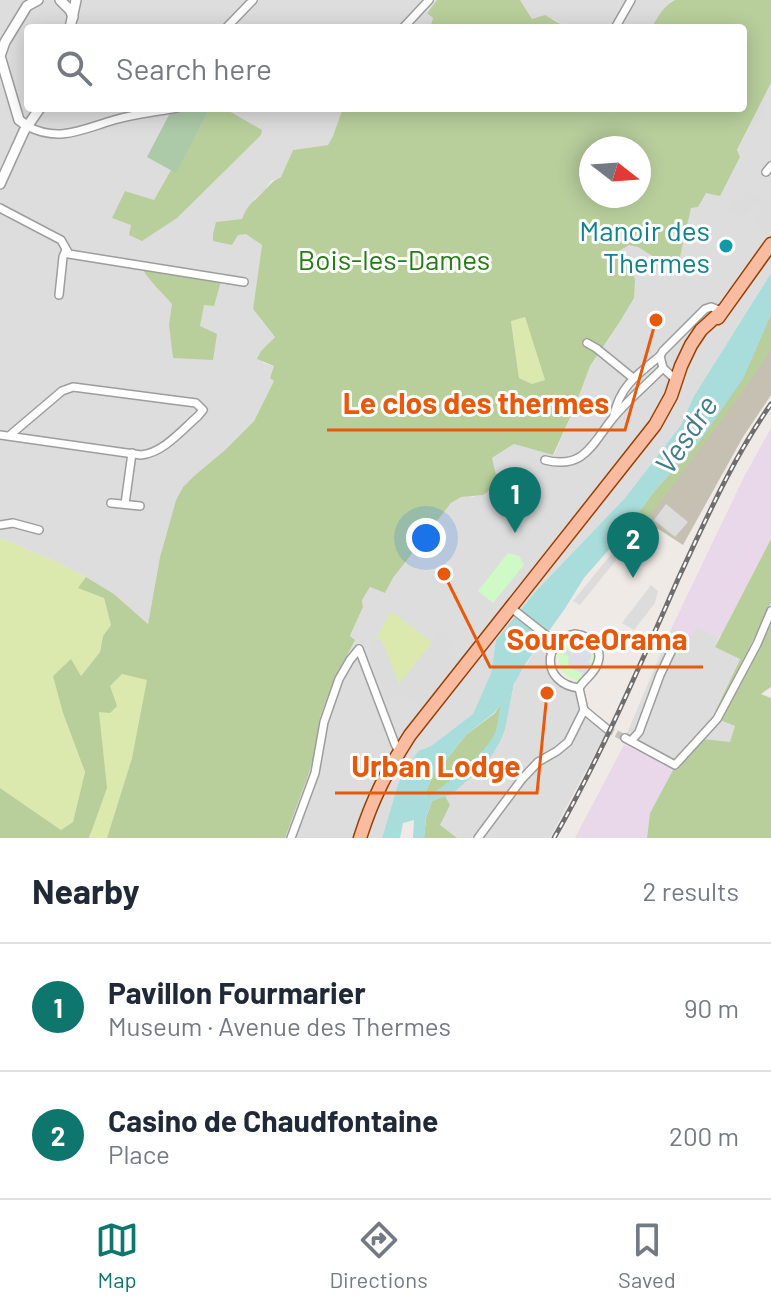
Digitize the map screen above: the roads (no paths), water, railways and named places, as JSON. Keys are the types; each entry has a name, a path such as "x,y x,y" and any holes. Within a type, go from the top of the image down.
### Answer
{"main road":[{"path":"360,838 378,787 399,752 424,716 514,611 655,425 691,345 701,330 722,311 771,244"}],"street":[{"path":"38,0 27,6 4,40 0,55 19,120 33,129 73,134 114,120 156,112"},
{"path":"59,0 73,17"},
{"path":"71,24 76,0"},
{"path":"230,24 253,0"},
{"path":"407,24 429,0"},
{"path":"617,24 631,0"},
{"path":"0,184 27,126 37,112"},
{"path":"0,208 61,240 69,254 244,282"},
{"path":"59,295 66,250"},
{"path":"614,417 617,399 633,378 660,356 705,309 711,307 722,311"},
{"path":"587,343 633,378"},
{"path":"660,356 663,368 677,381"},
{"path":"545,460 565,463 587,452 614,417 663,368"},
{"path":"69,387 196,403 202,408 198,416 150,454 4,436 69,387"},
{"path":"125,504 132,453"},
{"path":"111,503 140,506"},
{"path":"0,525 13,523 39,530"},
{"path":"514,611 557,644"},
{"path":"677,639 639,732 628,740 675,765 717,719 771,611"},
{"path":"575,634 588,637 596,645 599,655 597,666 579,688 562,684 553,674 550,660 557,644 575,634"},
{"path":"291,838 315,773 324,722 339,679 359,649 399,752"},
{"path":"579,688 584,710 607,729"},
{"path":"478,838 522,779 538,762 568,742 584,710"}],"water":[{"name":"Vesdre","path":"771,273 771,315 743,379 699,442 656,489 626,530 584,578 526,663 514,684 505,729 492,755 452,794 432,801 424,838 413,838 414,820 403,823 400,838 382,838 399,781 418,751 431,746 473,714 491,673 496,640 536,591 625,498 681,425 694,396","holes":["501,704 496,731 489,743 465,768 437,790 429,796 425,793 436,769 466,735"]}],"tunnel":[{"path":"607,729 625,738"}],"railway":[{"path":"554,838 604,742 721,488 771,404"}],"place":[{"name":"Manoir des Thermes","path":"726,246"},
{"name":"Le clos des thermes","path":"656,320"},
{"name":"Pavillon Fourmarier","path":"515,533"},
{"name":"SourceOrama","path":"444,574"},
{"name":"Casino de Chaudfontaine","path":"633,578"},
{"name":"Urban Lodge","path":"547,693"}],"park label":[{"name":"Bois-les-Dames","path":"394,259"}]}
